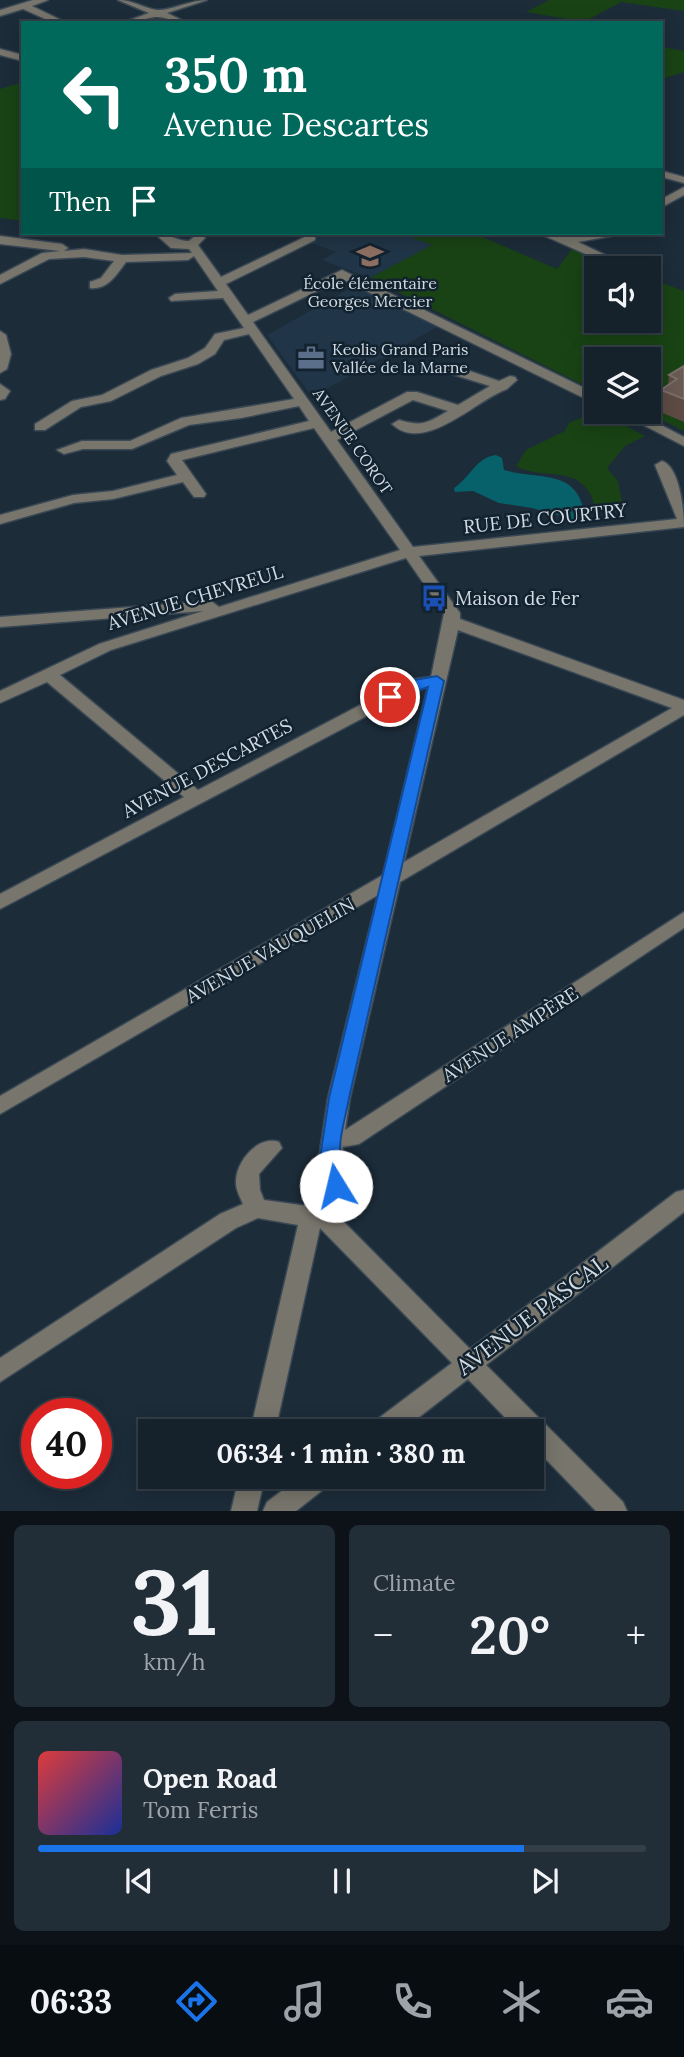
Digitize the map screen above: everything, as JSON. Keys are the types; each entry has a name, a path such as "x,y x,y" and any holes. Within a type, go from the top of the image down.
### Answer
{"street":[{"path":"0,13 43,0"},
{"path":"127,2 142,0"},
{"path":"133,21 202,0"},
{"path":"127,2 178,21"},
{"path":"23,6 58,21"},
{"path":"0,52 21,57"},
{"path":"663,174 684,180"},
{"path":"663,203 684,190"},
{"path":"166,235 191,244"},
{"path":"552,235 576,239 599,235"},
{"path":"560,237 565,243 599,256"},
{"path":"219,283 311,238"},
{"path":"0,240 58,246 78,253 122,259 156,258 191,244"},
{"name":"AVENUE COROT","path":"191,244 219,283"},
{"name":"AVENUE COROT","path":"191,244 449,608 452,622"},
{"path":"0,281 39,257 78,253"},
{"path":"94,285 105,281 122,259"},
{"path":"40,427 77,404 106,398 156,373 193,360 210,351 220,337 250,325 342,274 584,392"},
{"path":"175,298 228,294"},
{"path":"0,335 4,363 0,369"},
{"path":"399,424 409,429 429,428 506,383 447,368"},
{"path":"0,388 3,391 0,396"},
{"path":"330,439 412,395 460,410"},
{"path":"64,450 89,445 132,445 195,419 242,414 302,401"},
{"path":"199,494 174,461 176,457 318,423"},
{"path":"649,424 684,442"},
{"path":"662,465 684,520"},
{"path":"0,520 73,499 113,495 186,477"},
{"name":"RUE DE COURTRY","path":"410,552 684,520"},
{"name":"AVENUE CHEVREUL","path":"0,698 81,656 203,611 246,603 410,552"},
{"path":"0,622 203,611"},
{"path":"265,1419 314,1213 332,1197 336,1186 331,1148 339,1098 452,622 684,707"},
{"path":"47,673 195,797"},
{"name":"AVENUE DESCARTES","path":"0,902 414,684 437,681"},
{"name":"AVENUE VAUQUELIN","path":"0,1106 684,707"},
{"name":"AVENUE AMPÈRE","path":"331,1148 351,1138 684,919"},
{"path":"257,1208 246,1186 246,1175 259,1155 271,1148"},
{"name":"AVENUE PASCAL","path":"397,1419 684,1199"},
{"path":"0,1371 228,1220 257,1208 281,1216 314,1213 469,1363 614,1511"},
{"path":"244,1511 249,1489"},
{"path":"276,1511 304,1489"}],"shaded area":[{"path":"549,0 684,0 684,11 621,2 586,21 526,12"},
{"path":"663,47 684,51 684,72 663,79"},
{"path":"21,83 21,221 0,218 0,89"},
{"name":"École élémentaire Georges Mercier","path":"306,235 409,235 432,245 370,278 322,260 336,252 311,243 317,239"},
{"path":"406,235 478,235 557,269 573,248 593,256 584,256 584,333 661,333 661,282 684,291 684,431 661,420 661,347 584,347 584,385 370,278 432,245"},
{"path":"358,284 441,325 312,397 267,335"},
{"path":"584,417 584,424 622,424 645,436 625,446 607,468 618,481 624,512 597,512 591,496 583,485 574,479 528,471 516,466 526,450 565,431 569,423"},
{"path":"496,455 502,458 504,470 556,479 567,484 582,502 585,519 575,520 532,508 499,503 473,491 455,492 454,488 478,464"}],"building":[{"path":"684,366 684,399 661,390 677,379 669,375"}],"place":[{"name":"École élémentaire Georges Mercier","path":"370,256"},
{"name":"Keolis Grand Paris Vallée de la Marne","path":"311,358"},
{"name":"Maison de Fer","path":"434,598"}],"route":[{"path":"336,1186 336,1175 330,1158 339,1098 437,681 414,684 390,697"}]}
